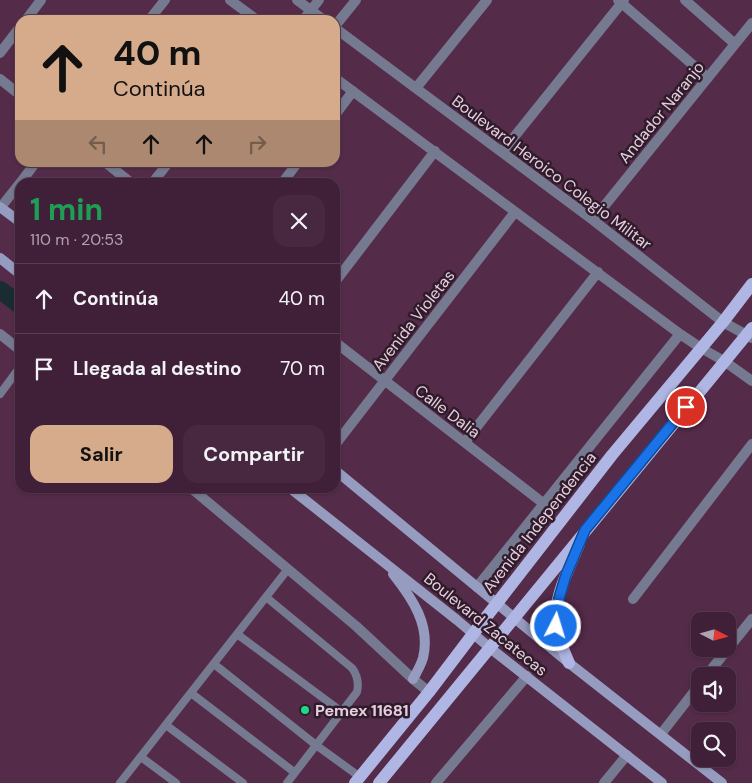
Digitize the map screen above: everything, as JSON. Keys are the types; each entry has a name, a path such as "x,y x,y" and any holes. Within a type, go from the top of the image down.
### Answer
{"main road":[{"path":"0,207 15,218"},
{"path":"0,258 15,270"},
{"name":"Avenida Independencia","path":"358,780 429,692 612,455 723,322 752,284"},
{"path":"379,783 724,361 750,333"},
{"name":"Boulevard Zacatecas","path":"340,474 569,663 722,783"},
{"name":"Boulevard Zacatecas","path":"296,493 662,783"},
{"path":"569,663 559,640 556,626 556,611 566,575 585,530"},
{"path":"381,559 407,592 417,609 424,628 423,656 413,679"}],"street":[{"path":"30,15 42,0"},
{"path":"153,15 165,0"},
{"path":"230,0 250,15"},
{"path":"297,0 318,15"},
{"path":"307,15 319,0"},
{"path":"340,21 356,0"},
{"path":"416,88 487,0"},
{"path":"685,0 734,44"},
{"path":"502,152 621,1 708,78"},
{"name":"Andador Naranjo","path":"593,220 752,22"},
{"name":"Boulevard Heroico Colegio Militar","path":"340,31 593,220 723,322 750,333"},
{"path":"0,53 15,34"},
{"path":"0,79 15,91"},
{"path":"340,82 680,334 752,381"},
{"path":"340,109 353,92"},
{"path":"340,275 435,151"},
{"path":"24,178 32,167"},
{"path":"111,167 125,178"},
{"path":"156,178 165,167"},
{"path":"286,178 294,167"},
{"path":"0,207 15,189"},
{"name":"Avenida Violetas","path":"340,439 515,212"},
{"path":"465,442 598,272"},
{"path":"0,334 15,346"},
{"path":"477,586 680,334"},
{"name":"Calle Dalia","path":"340,346 543,503"},
{"path":"633,599 752,444"},
{"path":"197,493 356,626 429,692"},
{"path":"713,667 752,619"},
{"path":"436,783 527,676"},
{"path":"661,734 691,696"},
{"path":"604,783 627,755"}],"lane":[{"path":"0,394 15,374"},
{"path":"120,783 288,569"},
{"path":"266,597 352,668 356,674 358,686 357,692 286,783"},
{"path":"237,634 342,712"},
{"path":"214,664 358,780"},
{"path":"191,694 294,772"},
{"path":"166,725 243,783"},
{"path":"141,757 176,783"}],"waterway":[{"path":"0,290 15,301"}],"place":[{"name":"Pemex 11681","path":"305,710"}],"route":[{"path":"556,626 556,611 566,575 585,530 686,407"}]}
